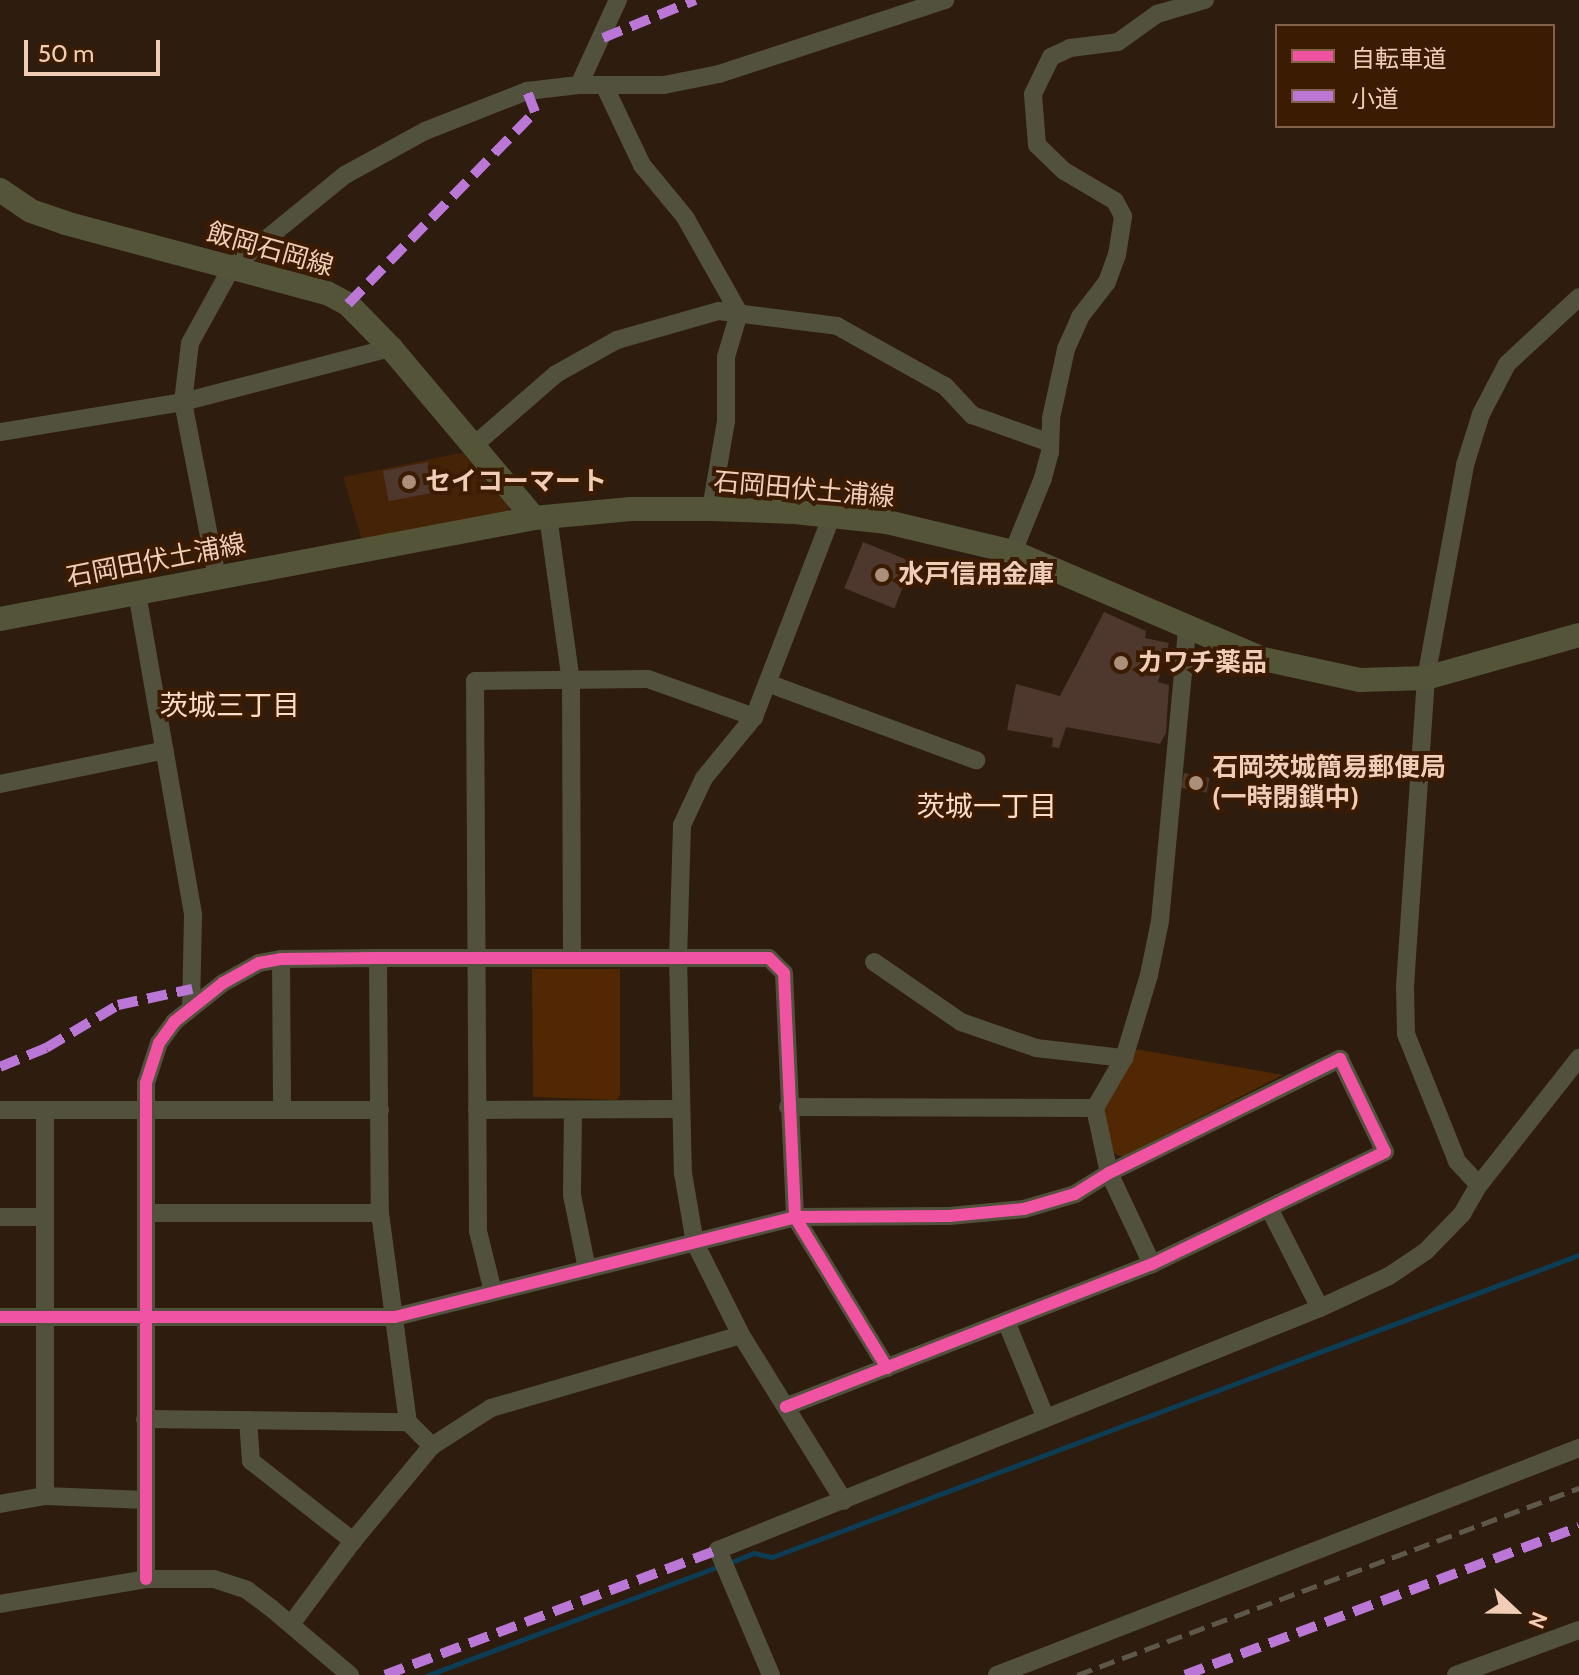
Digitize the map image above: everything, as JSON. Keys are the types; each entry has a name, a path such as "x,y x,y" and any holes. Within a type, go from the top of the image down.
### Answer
{"main road":[{"name":"飯岡石岡線","path":"0,190 31,211 65,223 327,293 348,304 391,348 472,447 541,517"},
{"name":"石岡田伏土浦線","path":"0,619 541,517 631,509 711,509 832,515 902,525 1013,552 1263,659 1360,680 1426,678 1578,634"}],"street":[{"path":"579,85 618,0"},
{"path":"217,577 183,402 190,343 232,267 345,175 425,131 527,91 579,85 664,85 719,74 945,0"},
{"path":"1013,552 1043,478 1051,418 1066,349 1080,317 1107,282 1117,255 1123,216 1115,201 1064,171 1037,145 1033,94 1051,57 1070,48 1118,42 1157,14 1205,0"},
{"path":"604,85 642,165 685,217 739,313 726,357 726,421 711,509"},
{"path":"1479,1185 1457,1161 1406,1034 1405,986 1426,678 1465,465 1481,414 1507,364 1579,297"},
{"path":"472,447 556,374 617,340 719,311 837,326 945,386 972,415 1050,443"},
{"path":"0,432 183,402 391,348"},
{"path":"832,515 770,684 754,717 704,778 682,825 678,957 683,1173 695,1243 741,1335 844,1501"},
{"path":"541,517 571,681 572,957"},
{"path":"137,593 193,915 191,1007"},
{"path":"1152,1264 1109,1173 1095,1108 1124,1058 1149,975 1160,921 1187,628"},
{"path":"493,1292 478,1231 475,681 648,679 754,717"},
{"path":"770,684 976,760"},
{"path":"0,784 165,750"},
{"path":"146,1579 146,1083 159,1043 191,1007 259,963 281,959 476,957 769,958 784,973 795,1217 887,1368"},
{"path":"378,958 380,1213 408,1422 432,1446"},
{"path":"281,959 282,1110"},
{"path":"874,962 961,1022 1036,1048 1124,1058"},
{"path":"771,1675 718,1550 1320,1308 1389,1276 1426,1251 1462,1214 1479,1185 1579,1058"},
{"path":"0,1317 395,1317 795,1217 949,1216 1024,1209 1075,1194 1109,1173 1340,1059 1385,1152 1152,1264 786,1407"},
{"path":"788,1107 1095,1108"},
{"path":"477,1110 681,1109"},
{"path":"0,1110 380,1110"},
{"path":"45,1110 45,1496"},
{"path":"573,1110 572,1195 587,1269"},
{"path":"1269,1208 1320,1308"},
{"path":"146,1213 380,1213"},
{"path":"0,1217 45,1217"},
{"path":"1006,1321 1045,1416"},
{"path":"292,1623 353,1541 432,1446 491,1408 741,1335"},
{"path":"145,1419 408,1422"},
{"path":"248,1420 251,1461 353,1541"},
{"path":"997,1675 1579,1448"},
{"path":"0,1504 45,1496 146,1500"},
{"path":"0,1604 146,1579 214,1579 247,1590 292,1623 350,1675"},
{"path":"1456,1675 1579,1630"}],"shaded area":[{"path":"466,454 510,506 508,511 362,541 343,477"},
{"path":"532,969 620,969 620,1095 617,1100 533,1097"},
{"path":"1135,1049 1283,1075 1122,1157 1114,1153 1104,1109"}],"building":[{"name":"セイコーマート","path":"428,462 434,492 389,501 383,471"},
{"path":"863,542 913,562 894,609 844,588"},
{"name":"カワチ薬品","path":"1104,612 1146,631 1145,638 1169,643 1158,682 1169,685 1166,733 1160,744 1066,727 1059,748 1052,747 1053,738 1007,730 1016,684 1060,696"},
{"name":"石岡茨城簡易郵便局 (一時閉鎖中)","path":"1184,773 1210,778 1207,793 1181,788"}],"waterway":[{"path":"729,1563 754,1553 772,1557 1579,1255"},
{"path":"428,1675 720,1566"}],"railway":[{"path":"1077,1675 1579,1488"}],"marked path":[{"path":"603,38 695,0"},
{"path":"348,304 535,112 527,91"},
{"path":"0,1067 46,1048 118,1005 192,989"},
{"path":"1185,1675 1579,1527"},
{"path":"385,1675 718,1550"}],"cycle path":[{"path":"146,1579 146,1083 159,1043 174,1022 223,983 259,963 281,959 378,958 769,958 784,973 795,1217 887,1368"},
{"path":"0,1317 395,1317 795,1217 949,1216 1024,1209 1075,1194 1109,1173 1340,1059 1385,1152 1152,1264 786,1407"}],"place":[{"name":"セイコーマート","path":"409,482"},
{"name":"水戸信用金庫","path":"882,575"},
{"name":"カワチ薬品","path":"1121,663"},
{"name":"石岡茨城簡易郵便局 (一時閉鎖中)","path":"1196,783"}],"district":[{"name":"茨城三丁目","path":"230,705"},
{"name":"茨城一丁目","path":"987,806"}]}
